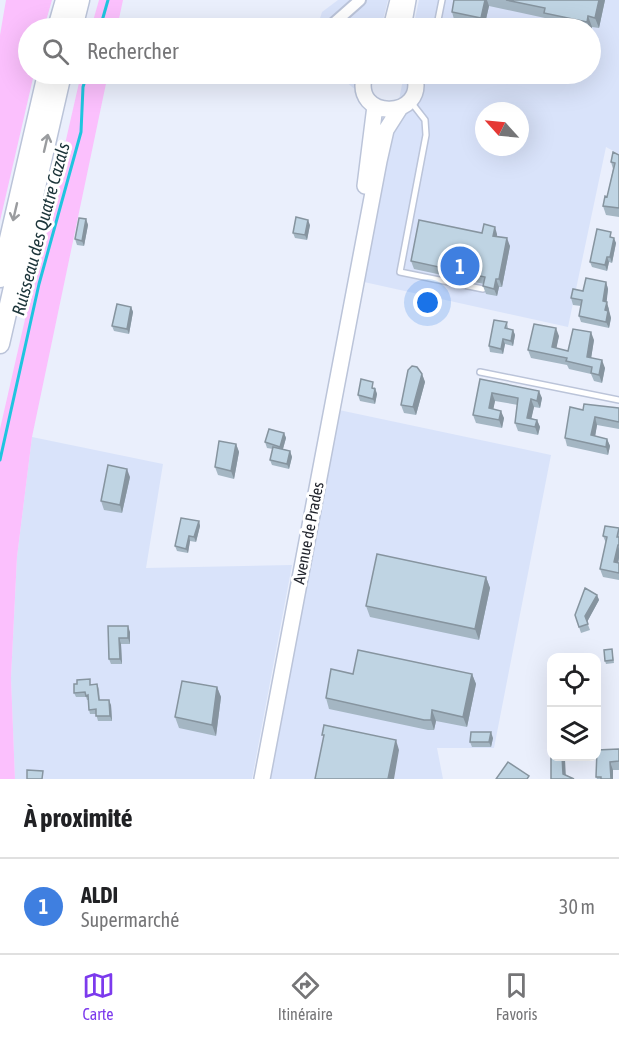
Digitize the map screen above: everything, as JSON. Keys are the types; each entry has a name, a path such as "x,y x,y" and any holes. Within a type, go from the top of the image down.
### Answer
{"highway":[{"path":"60,18 65,0"},
{"path":"76,18 80,0"},
{"path":"0,278 45,84"},
{"path":"0,344 60,84"}],"main road":[{"path":"394,18 398,0"},
{"path":"405,18 408,0"},
{"path":"362,84 368,100 375,106 392,110 410,93"},
{"name":"Avenue de Prades","path":"262,779 354,287 386,130 410,93"},
{"name":"Avenue de Prades","path":"354,287 375,106"}],"street":[{"path":"340,18 360,0"}],"lane":[{"path":"438,18 442,0"},
{"path":"410,93 425,120 426,135 400,272 483,289"},
{"path":"480,372 619,400"}],"shaded area":[{"path":"6,0 52,0 47,18 18,18 18,84 32,84 0,221 0,35"},
{"path":"99,0 123,0 119,18 94,18"},
{"path":"338,0 388,0 384,18 320,18 322,12"},
{"path":"419,0 619,0 619,154 606,147 568,327 364,282 402,84 601,84 601,18 415,18"},
{"path":"79,84 106,84 32,437 17,557 11,678 15,779 0,779 0,429"},
{"path":"348,84 358,84 356,90"},
{"path":"339,410 551,455 494,748 437,748 443,779 269,779"},
{"path":"32,437 163,464 146,568 292,565 252,779 15,779 11,678 17,557"}],"building":[{"path":"454,0 485,0 481,18 452,12"},
{"path":"506,0 599,0 595,18 588,16 588,18 568,18 544,13 545,8"},
{"path":"613,152 619,155 619,208 603,206 615,163 611,162"},
{"path":"296,217 308,220 305,235 293,233"},
{"path":"79,218 86,219 82,241 75,239"},
{"path":"419,220 482,233 484,224 495,227 493,236 507,238 499,279 496,279 494,289 483,286 485,277 411,261"},
{"path":"597,229 611,232 610,237 614,238 610,257 607,257 605,265 590,262"},
{"path":"586,278 606,282 603,301 607,302 606,322 579,316 582,300 571,298 573,289 583,291"},
{"path":"117,304 131,307 127,329 112,326"},
{"path":"494,320 507,322 505,328 513,330 511,341 503,339 501,349 489,346"},
{"path":"534,324 556,328 552,347 568,351 573,329 591,332 587,357 602,360 599,375 591,373 592,367 566,361 567,358 528,350"},
{"path":"412,366 417,367 422,374 413,407 401,405 408,370"},
{"path":"361,379 373,382 372,388 375,389 373,399 358,395"},
{"path":"480,379 539,391 537,401 531,399 527,418 537,420 535,427 515,423 518,398 492,393 489,408 501,411 499,420 473,415"},
{"path":"584,404 619,408 619,422 595,417 591,435 607,439 606,447 565,438 570,407 583,410"},
{"path":"269,429 284,433 280,447 265,442"},
{"path":"219,441 236,444 231,471 215,467"},
{"path":"273,447 290,451 287,464 270,460"},
{"path":"108,465 127,469 120,505 101,501"},
{"path":"181,518 199,521 194,537 189,536 186,549 175,546"},
{"path":"605,526 619,528 617,537 619,537 619,545 614,562 619,563 619,573 600,569 607,537 603,536"},
{"path":"377,554 486,577 475,629 366,606"},
{"path":"585,588 597,595 585,616 588,624 579,627 575,615"},
{"path":"108,626 128,626 128,638 119,638 120,659 109,659"},
{"path":"612,649 613,660 605,661 604,650"},
{"path":"358,650 472,674 463,717 432,710 431,720 424,720 326,698 331,669 353,674"},
{"path":"90,679 90,685 97,684 99,700 109,700 110,716 96,716 96,709 89,710 88,695 86,696 85,692 74,693 74,684 77,684 77,680"},
{"path":"182,681 217,687 212,725 175,717"},
{"path":"324,725 396,740 388,779 315,779"},
{"path":"471,732 491,732 489,742 470,742"},
{"path":"619,749 619,761 610,762 611,779 596,777 597,761 601,761 601,750"},
{"path":"551,761 562,761 563,774 574,779 551,779"},
{"path":"508,762 529,776 527,779 496,779"},
{"path":"27,770 43,771 42,779 27,779"}],"waterway":[{"name":"Ruisseau des Quatre Cazals","path":"103,18 108,0"},
{"name":"Ruisseau des Quatre Cazals","path":"0,460 39,284 81,132 84,84"}],"place":[{"name":"ALDI","path":"460,266"}]}
